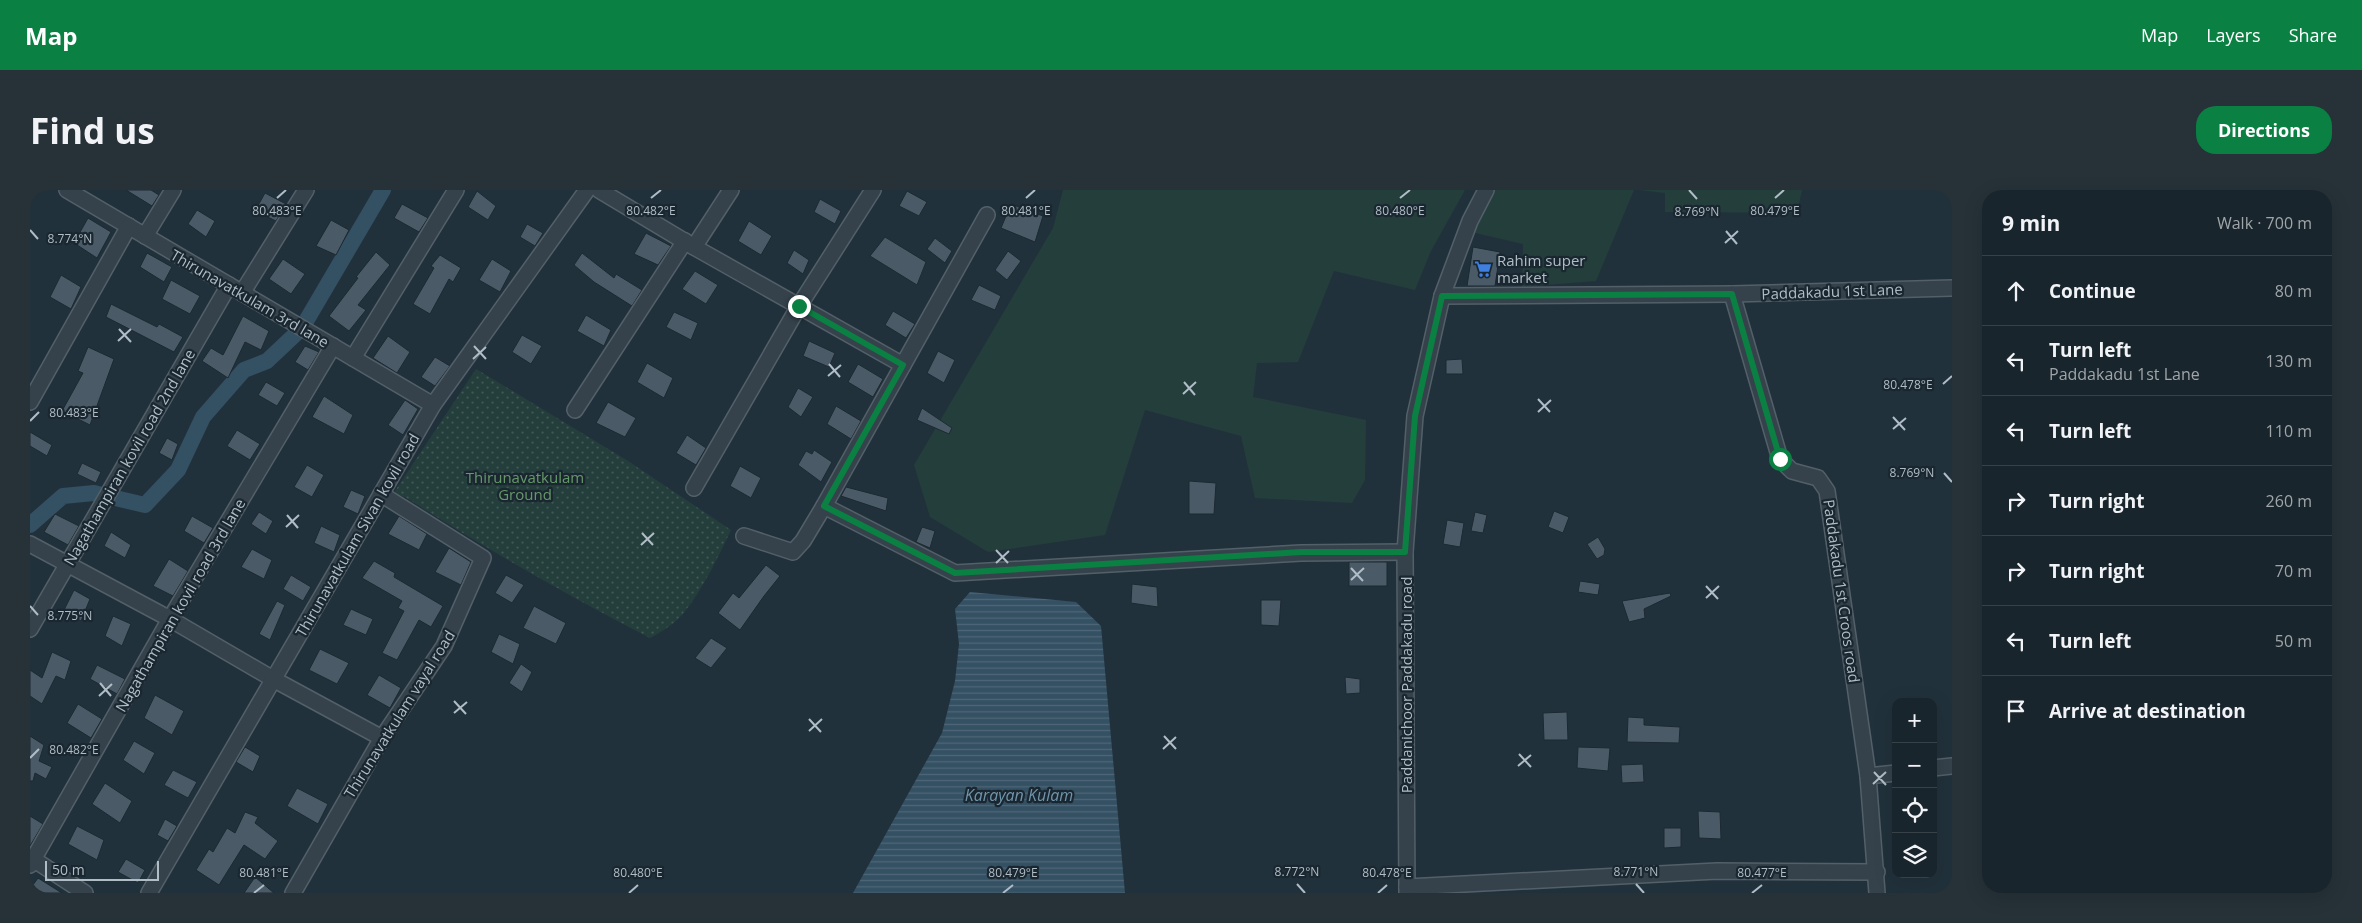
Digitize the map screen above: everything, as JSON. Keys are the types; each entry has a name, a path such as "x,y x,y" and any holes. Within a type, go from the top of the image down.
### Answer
{"street":[{"name":"Thirunavatkulam 3rd lane","path":"67,190 433,405"},
{"path":"145,236 173,190"},
{"path":"242,293 306,190"},
{"path":"353,358 456,190"},
{"name":"Thirunavatkulam Sivan kovil road","path":"149,893 433,405 587,190"},
{"path":"599,190 689,244 903,365"},
{"path":"575,410 689,244 731,190"},
{"path":"694,488 799,306 873,190"},
{"name":"Paddanichoor Paddakadu road","path":"1407,890 1405,552 1415,416 1442,296 1470,221 1486,190"},
{"path":"744,536 793,552 803,541 988,215"},
{"path":"30,402 129,226"},
{"name":"Nagathampiran kovil road 2nd lane","path":"30,629 229,285"},
{"name":"Paddakadu 1st Lane","path":"1442,296 1732,294 1952,288"},
{"name":"Paddakadu 1st Croos road","path":"1732,294 1780,459 1792,471 1818,478 1827,491 1868,776 1878,893"},
{"name":"Nagathampiran kovil road 3rd lane","path":"31,861 170,619 333,346"},
{"name":"Thirunavatkulam vayal road","path":"293,893 382,738 444,646 483,558 380,494"},
{"path":"824,506 955,573 1301,552 1405,552"},
{"path":"30,544 66,566 170,619 273,679 382,738"},
{"path":"1937,768 1952,766"},
{"path":"1868,776 1892,773"},
{"path":"31,861 85,893"},
{"path":"1407,890 1717,871 1877,872"}],"green space":[{"path":"1063,190 1465,190 1431,251 1415,290 1334,271 1298,362 1257,363 1253,397 1366,420 1365,480 1352,503 1255,498 1241,436 1145,410 1105,535 988,552 930,517 914,465 1053,228"},
{"path":"1491,190 1634,190 1596,281 1522,287 1523,244 1471,232"},
{"path":"1639,190 1802,190 1797,213 1665,212 1665,193"},
{"name":"Thirunavatkulam Ground","path":"476,369 628,461 731,530 696,596 682,615 663,631 650,638 526,570 405,497 393,494"}],"water":[{"name":"Karayan Kulam","path":"970,592 1076,602 1101,626 1125,893 853,893 942,733 955,681 959,644 955,609"}],"building":[{"path":"126,190 151,190 159,195 152,206"},
{"path":"477,191 496,206 488,220 468,207"},
{"path":"907,191 927,202 919,216 899,206"},
{"path":"265,193 286,204 276,221 255,211"},
{"path":"820,199 841,211 835,224 814,212"},
{"path":"402,204 428,218 419,232 394,218"},
{"path":"1011,204 1043,216 1035,242 1001,228"},
{"path":"197,210 215,221 206,237 188,224"},
{"path":"88,218 111,232 97,258 74,243"},
{"path":"331,220 349,230 336,255 316,246"},
{"path":"749,221 772,236 761,255 738,241"},
{"path":"527,224 543,233 535,246 520,237"},
{"path":"646,233 671,246 658,265 634,254"},
{"path":"885,237 926,262 917,285 870,256"},
{"path":"935,238 952,251 945,263 927,249"},
{"name":"Rahim super market","path":"1473,247 1500,252 1495,286 1467,286"},
{"path":"794,250 809,260 803,274 787,263"},
{"path":"1008,251 1021,261 1007,280 995,270"},
{"path":"376,252 390,265 358,305 366,310 349,331 329,316"},
{"path":"147,253 172,267 164,282 140,267"},
{"path":"582,253 614,278 616,274 642,290 632,306 594,282 574,265"},
{"path":"440,255 461,268 453,282 449,279 430,314 413,304 434,268 431,266"},
{"path":"283,259 305,274 291,294 269,279"},
{"path":"492,259 511,271 500,292 479,280"},
{"path":"695,271 718,285 706,304 682,289"},
{"path":"61,275 81,287 71,309 50,297"},
{"path":"171,280 200,296 190,314 162,299"},
{"path":"979,285 1001,296 995,310 971,300"},
{"path":"111,304 157,327 159,324 183,337 174,352 106,317"},
{"path":"893,311 915,324 906,338 885,325"},
{"path":"674,312 698,323 691,340 666,327"},
{"path":"586,315 611,330 604,346 577,331"},
{"path":"243,316 269,331 261,350 245,342 228,378 202,361 211,348 223,355"},
{"path":"522,335 542,346 531,364 512,352"},
{"path":"388,336 410,352 397,373 373,358"},
{"path":"809,341 835,353 829,367 803,356"},
{"path":"305,346 319,352 308,370 295,362"},
{"path":"88,347 114,359 90,425 62,411 83,373 78,371"},
{"path":"938,351 955,360 944,383 927,373"},
{"path":"435,357 450,366 435,386 421,377"},
{"path":"1462,359 1463,374 1446,374 1446,360"},
{"path":"647,363 673,378 664,398 637,382"},
{"path":"858,364 883,379 873,397 848,382"},
{"path":"266,382 285,393 277,406 258,395"},
{"path":"798,388 813,397 801,417 788,407"},
{"path":"324,396 353,415 344,434 312,417"},
{"path":"405,400 418,409 403,435 388,425"},
{"path":"608,402 636,418 625,437 596,423"},
{"path":"836,406 861,421 851,439 827,424"},
{"path":"922,408 952,428 949,434 917,420"},
{"path":"237,430 260,444 250,460 227,446"},
{"path":"30,432 52,445 47,456 30,446"},
{"path":"687,435 706,448 696,465 676,453"},
{"path":"167,438 178,444 172,460 159,453"},
{"path":"814,450 832,462 821,482 798,465 806,451 812,454"},
{"path":"82,463 101,472 96,483 77,474"},
{"path":"307,465 324,475 312,497 294,487"},
{"path":"740,466 761,478 751,498 730,486"},
{"path":"1189,481 1216,483 1214,514 1189,514"},
{"path":"846,487 888,498 886,511 841,496"},
{"path":"351,490 365,496 358,514 343,507"},
{"path":"1554,511 1569,517 1563,533 1548,527"},
{"path":"259,512 273,521 266,534 251,524"},
{"path":"1475,512 1487,515 1483,533 1471,531"},
{"path":"55,514 79,526 68,545 44,532"},
{"path":"192,516 213,528 204,543 184,531"},
{"path":"399,516 427,534 419,550 388,534"},
{"path":"1447,520 1464,523 1460,547 1443,544"},
{"path":"321,526 340,535 334,552 314,543"},
{"path":"922,527 935,531 930,548 916,542"},
{"path":"111,532 131,545 125,558 104,546"},
{"path":"1598,537 1605,549 1604,555 1597,559 1587,544"},
{"path":"449,548 471,562 461,585 435,572"},
{"path":"252,549 272,560 264,579 241,567"},
{"path":"169,559 188,571 173,596 153,586"},
{"path":"374,561 395,573 394,577 443,606 431,627 419,620 397,660 382,653 404,611 398,608 402,601 362,578"},
{"path":"1349,562 1387,562 1387,586 1349,586"},
{"path":"766,565 780,576 740,630 718,613 733,593 739,598"},
{"path":"291,575 311,587 303,601 283,589"},
{"path":"506,575 524,585 512,603 495,593"},
{"path":"1580,581 1600,584 1598,595 1578,592"},
{"path":"1132,584 1157,587 1158,607 1131,603"},
{"path":"74,590 90,599 81,621 64,610"},
{"path":"1670,593 1671,596 1644,609 1645,618 1629,622 1622,601"},
{"path":"1261,600 1281,600 1279,626 1261,625"},
{"path":"277,601 285,605 270,640 259,634"},
{"path":"534,606 566,623 556,644 523,628"},
{"path":"351,609 373,619 366,635 343,625"},
{"path":"113,616 131,624 122,646 105,636"},
{"path":"499,634 520,644 513,664 491,652"},
{"path":"711,638 727,648 711,668 695,658"},
{"path":"320,649 349,663 337,684 309,670"},
{"path":"52,652 71,661 65,680 56,676 42,704 30,696 30,670 42,678"},
{"path":"521,664 532,672 522,692 509,683"},
{"path":"97,665 125,679 117,694 90,679"},
{"path":"379,675 401,688 390,708 367,695"},
{"path":"1345,677 1360,679 1360,693 1346,694"},
{"path":"155,695 184,711 172,735 144,718"},
{"path":"78,704 102,719 91,738 67,723"},
{"path":"1567,712 1568,740 1544,740 1543,713"},
{"path":"1628,717 1644,718 1644,725 1680,727 1679,743 1627,742"},
{"path":"30,736 44,745 39,761 52,767 46,779 35,773 33,781 30,781"},
{"path":"134,741 155,753 144,774 123,760"},
{"path":"245,747 260,756 253,772 236,762"},
{"path":"1578,747 1610,748 1608,771 1577,768"},
{"path":"1643,764 1644,782 1622,783 1621,765"},
{"path":"173,770 197,782 188,798 164,785"},
{"path":"105,783 132,801 120,823 92,804"},
{"path":"297,788 328,804 318,824 287,806"},
{"path":"1698,811 1720,812 1721,839 1699,838"},
{"path":"245,812 258,817 255,823 278,841 265,859 244,845 219,885 196,870 209,849 213,852 227,828 235,833"},
{"path":"30,816 43,824 30,846"},
{"path":"165,819 177,826 168,841 157,835"},
{"path":"77,826 104,840 97,860 68,844"},
{"path":"1664,828 1681,828 1681,847 1664,848"},
{"path":"126,859 145,870 138,883 118,872"},
{"path":"255,877 274,893 244,893"},
{"path":"38,878 62,893 30,893 30,889"}],"waterway":[{"path":"30,525 63,496 94,493 145,505 178,470 203,417 244,370 267,361 302,328 383,190"}],"place":[{"name":"Rahim super market","path":"1483,269"}],"route":[{"path":"799,306 903,365 824,506 955,573 1301,552 1405,552 1415,416 1442,296 1732,294 1780,459"}]}
